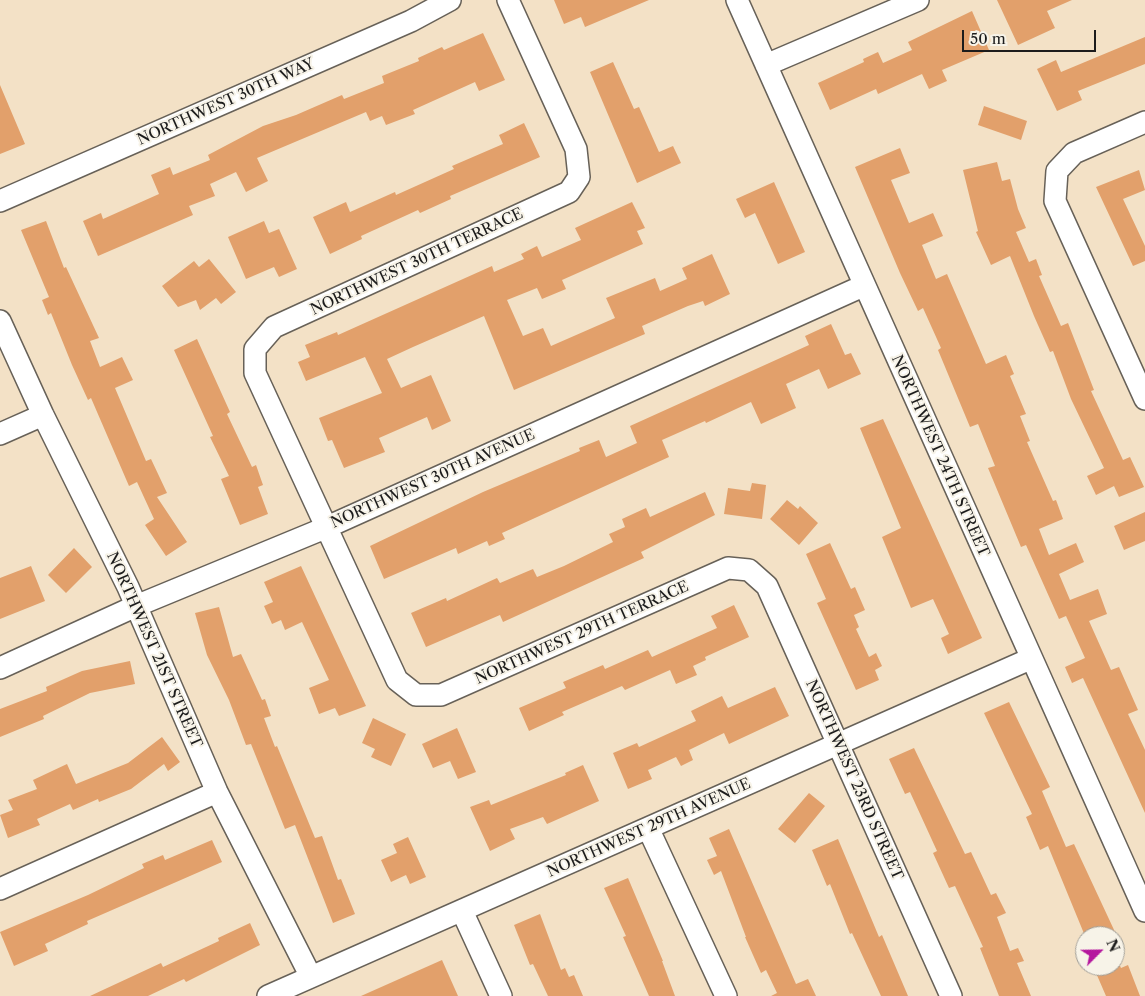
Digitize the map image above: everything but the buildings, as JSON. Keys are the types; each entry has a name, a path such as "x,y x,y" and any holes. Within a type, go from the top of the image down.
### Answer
{"street":[{"name":"NORTHWEST 30TH WAY","path":"0,201 411,21 450,0"},
{"name":"NORTHWEST 30TH TERRACE","path":"325,528 255,373 255,349 274,327 569,192 579,177 576,149 508,0"},
{"name":"NORTHWEST 24TH STREET","path":"737,0 1030,659 1145,912"},
{"path":"766,64 918,0"},
{"path":"1145,122 1074,153 1057,170 1055,201 1145,399"},
{"name":"NORTHWEST 30TH AVENUE","path":"0,668 136,606 325,528 864,286"},
{"name":"NORTHWEST 21ST STREET","path":"0,321 43,415 136,606 217,792 311,977"},
{"path":"0,434 43,415"},
{"name":"NORTHWEST 29TH TERRACE","path":"325,528 397,680 416,695 441,695 728,568 749,570"},
{"name":"NORTHWEST 23RD STREET","path":"749,570 767,586 951,996"},
{"name":"NORTHWEST 29TH AVENUE","path":"268,996 1030,659"},
{"path":"0,889 217,792"},
{"path":"648,828 726,996"},
{"path":"462,911 501,996"}]}
